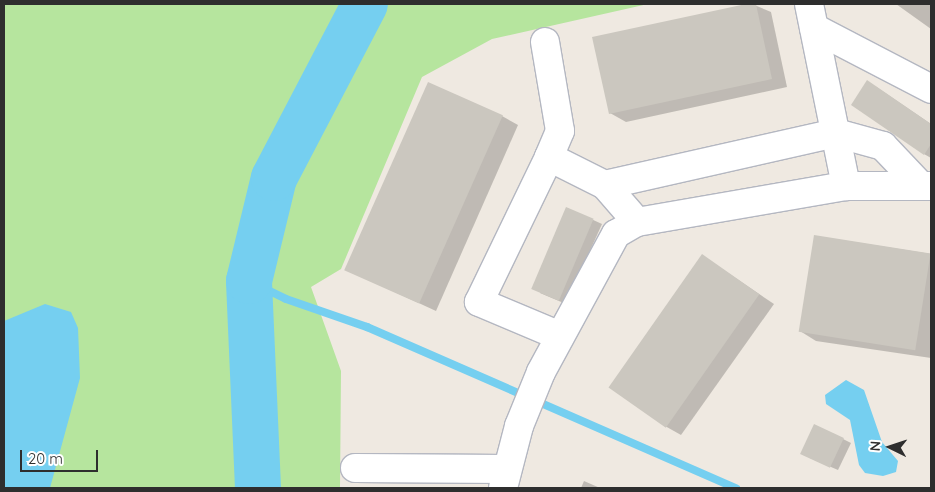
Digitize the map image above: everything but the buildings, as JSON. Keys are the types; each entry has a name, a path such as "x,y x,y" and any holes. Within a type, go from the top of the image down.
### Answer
{"lane":[{"path":"811,16 931,89"},
{"path":"811,16 846,186"},
{"path":"545,42 560,131 479,302 560,336"},
{"path":"605,185 836,134 883,146 926,186"},
{"path":"548,157 605,185 637,222"},
{"path":"355,468 505,479 518,426 541,372 616,234 637,222 846,186 926,186"}],"green space":[{"path":"4,4 648,4 492,39 422,77 341,269 311,287 341,371 340,488 4,488"}],"water":[{"path":"45,304 71,312 78,328 80,378 50,488 4,488 4,321"},
{"path":"846,380 864,390 882,442 898,461 896,472 883,476 865,473 859,465 850,420 826,404 825,395"}],"waterway":[{"path":"258,488 249,281 274,178 365,4"},
{"path":"249,281 286,299 367,327 736,488"}]}
